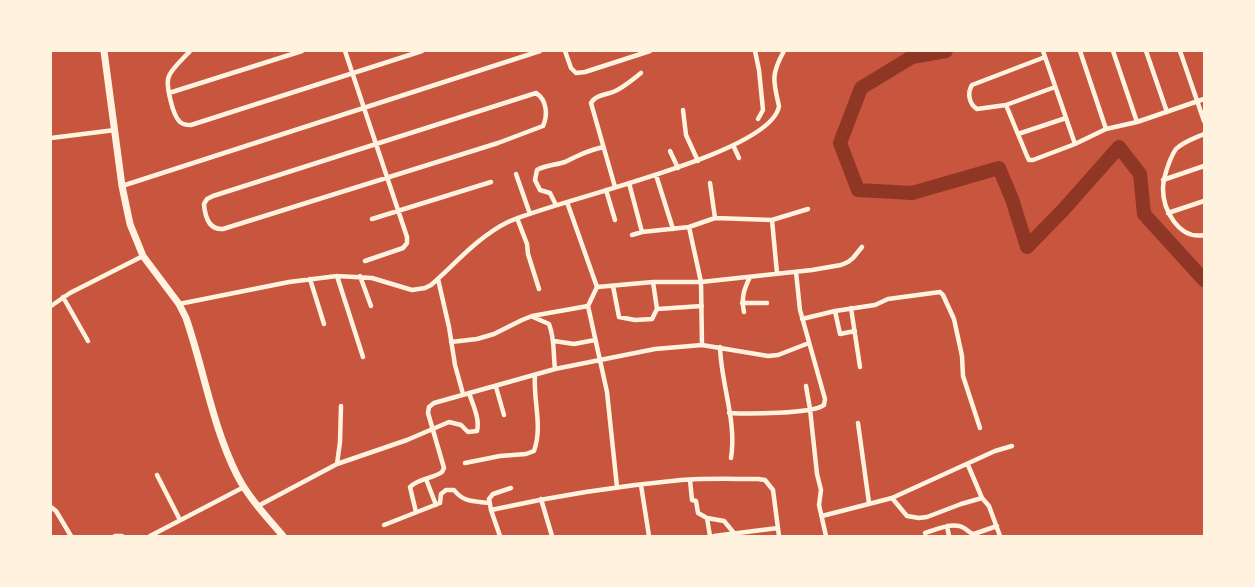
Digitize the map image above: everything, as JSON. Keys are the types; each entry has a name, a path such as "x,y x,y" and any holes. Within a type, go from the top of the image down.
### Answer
{"main road":[{"path":"104,51 122,186 130,224 143,256 179,304 191,332 215,422 244,487 283,536"}],"street":[{"path":"190,51 170,74 167,84 176,117 185,125 191,125 422,51"},
{"path":"169,93 302,51"},
{"path":"345,51 407,237 407,243 404,248 365,261"},
{"path":"122,186 540,51"},
{"path":"565,51 571,68 576,72 585,72 650,51"},
{"path":"755,51 763,110 758,119"},
{"path":"179,304 310,279 337,276 372,278 412,290 425,288 498,227 517,218 556,205 698,161 733,145 766,126 776,116 779,106 774,74 784,51"},
{"path":"1043,51 1075,144"},
{"path":"1080,51 1106,130"},
{"path":"1113,51 1137,122"},
{"path":"1146,51 1167,112"},
{"path":"1180,51 1204,121"},
{"path":"1045,57 976,82 969,89 971,104 977,109 1006,105 1055,87"},
{"path":"615,187 598,133 597,119 591,103 592,100 613,92 641,73"},
{"path":"536,93 544,101 547,118 543,126 498,143 223,229 217,230 208,222 204,204 212,196 376,145 531,94 536,93"},
{"path":"1006,105 1029,160 1033,160 1106,130 1137,122 1204,99"},
{"path":"683,110 686,136 698,161"},
{"path":"1018,134 1066,118"},
{"path":"51,138 115,130"},
{"path":"1204,134 1177,148 1163,180 1163,191 1168,213 1179,229 1197,236 1204,235"},
{"path":"733,145 739,158"},
{"path":"556,205 550,193 540,190 535,180 537,170 543,166 565,162 578,154 603,147"},
{"path":"670,151 678,168"},
{"path":"1163,180 1204,166"},
{"path":"516,174 530,214"},
{"path":"656,175 673,229"},
{"path":"372,219 491,182"},
{"path":"629,183 642,232"},
{"path":"710,183 715,218"},
{"path":"606,190 616,220"},
{"path":"1168,213 1204,200"},
{"path":"568,202 597,287 588,306 607,392 617,487"},
{"path":"632,235 642,232 689,227 715,218 772,220 808,210"},
{"path":"517,218 527,244 528,254 539,289"},
{"path":"772,220 777,273"},
{"path":"689,227 701,282 702,345"},
{"path":"597,287 653,282 701,282 796,272 841,265 853,258 862,247"},
{"path":"51,306 63,297 143,256"},
{"path":"729,413 763,414 810,409 824,405 825,399 802,319 796,272"},
{"path":"337,276 363,357"},
{"path":"360,276 371,306"},
{"path":"744,312 742,303 743,292 750,277"},
{"path":"438,278 454,365 463,394"},
{"path":"310,279 324,324"},
{"path":"613,286 618,315 621,318 652,319 657,309 653,282"},
{"path":"802,319 835,311 875,305 888,299 940,292 954,319 962,356 963,376 980,428"},
{"path":"63,297 88,341"},
{"path":"742,303 767,303"},
{"path":"451,342 477,339 494,334 532,316 588,306"},
{"path":"657,309 702,306"},
{"path":"851,308 860,367"},
{"path":"835,311 840,334 854,331"},
{"path":"532,316 548,324 554,341 555,369"},
{"path":"554,341 574,344 595,340"},
{"path":"416,512 410,487 416,482 442,472 444,468 428,414 429,407 434,403 555,369 655,349 702,345 778,356 808,343"},
{"path":"720,347 720,365 729,413 731,458"},
{"path":"465,463 500,456 526,454 534,451 539,422 535,396 535,375"},
{"path":"806,386 817,474 821,490 820,505 826,536"},
{"path":"496,387 504,415"},
{"path":"258,506 337,464 407,440 449,422 461,425 468,432 477,431 476,413 469,393"},
{"path":"337,464 341,406"},
{"path":"858,423 869,503"},
{"path":"822,516 892,498 968,465 995,451 1012,446"},
{"path":"968,465 982,498 989,506 1000,536"},
{"path":"157,475 180,520"},
{"path":"426,479 436,505"},
{"path":"491,510 541,499 617,487 690,480 758,479 765,480 773,490 779,536"},
{"path":"690,480 692,500 698,504 698,513 707,518 724,521 734,533"},
{"path":"641,485 650,536"},
{"path":"150,536 244,487"},
{"path":"500,536 489,499 493,494 511,488"},
{"path":"384,525 440,503 441,494 446,490 454,490 459,497 469,501 490,503"},
{"path":"892,498 907,516 919,518 982,498"},
{"path":"541,499 552,536"},
{"path":"51,507 56,511 71,536"},
{"path":"707,518 712,536 778,528"},
{"path":"925,533 947,526 964,527 972,534 997,526"},
{"path":"947,526 950,536"},
{"path":"115,536 122,536"}],"waterway":[{"path":"946,51 912,57 861,88 840,143 858,190 912,193 999,168 1012,199 1027,247 1064,209 1119,147 1140,174 1144,214 1204,280"}]}
